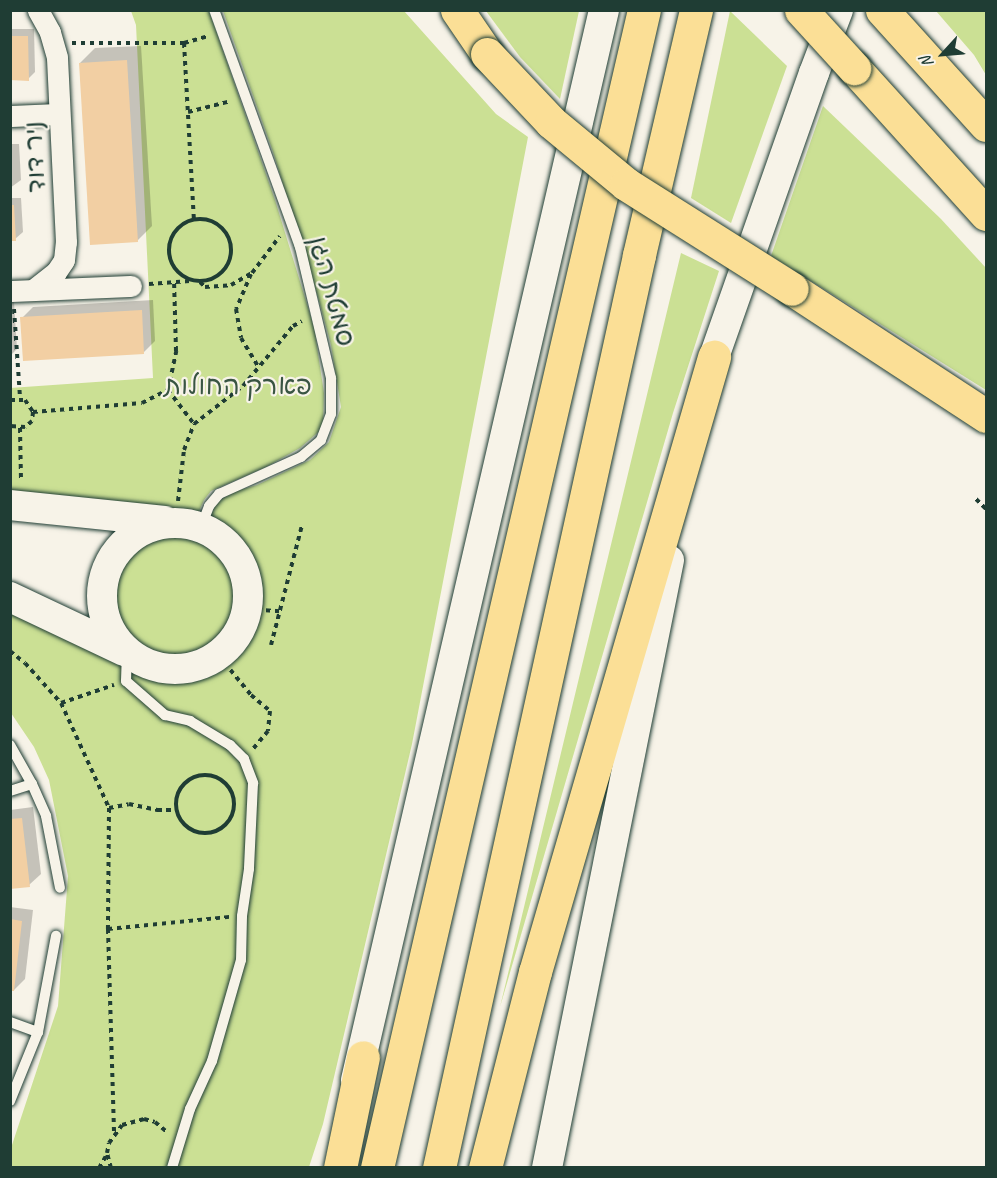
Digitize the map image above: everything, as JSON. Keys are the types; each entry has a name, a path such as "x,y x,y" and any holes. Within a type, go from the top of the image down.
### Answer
{"highway":[{"path":"457,10 487,54 551,122 626,184 987,416"},
{"path":"377,1167 644,10"},
{"path":"439,1167 639,255 696,10"},
{"path":"801,10 987,214"},
{"path":"882,10 987,125"},
{"path":"485,1167 536,972 714,357"},
{"path":"339,1167 363,1057"}],"main road":[{"path":"328,1167 363,1057 604,10"},
{"path":"548,1167 676,524 714,357 838,10"},
{"path":"10,505 189,524 224,540 240,560 248,584 248,609 243,627 233,643 219,656 197,667 172,670 148,665 126,666 10,597"},
{"path":"126,666 102,608 103,582 112,558 129,538 151,526 189,524"}],"street":[{"name":"ניר דוד","path":"18,290 56,272 63,260 66,242 57,57 54,43 38,10"},
{"path":"10,116 59,114"},
{"path":"18,290 130,286"}],"lane":[{"name":"סמטת הגן","path":"189,524 219,494 301,457 321,440 331,414 331,378 300,247 244,98 214,10"},
{"path":"126,666 165,715 190,721 230,745 244,759 253,783 254,812 242,916 242,960 212,1061 190,1109 172,1167"},
{"path":"10,745 32,784 46,816 60,888"},
{"path":"10,791 32,784"},
{"path":"10,1101 38,1032 56,936"},
{"path":"10,1022 38,1032"}],"path":[{"path":"54,43 184,43 221,32"},
{"path":"184,43 194,219"},
{"path":"188,112 244,98"},
{"path":"130,286 174,281 199,281 218,276 225,268 231,248 222,229 204,220 194,219 177,229 169,247 169,258 180,274 199,281 205,287 231,285 252,273"},
{"path":"260,369 241,339 236,309 252,273 275,240 292,227"},
{"path":"174,281 176,351 168,390 194,424"},
{"path":"18,290 20,398"},
{"path":"189,524 182,459 194,424 243,386 260,369 293,326 316,315"},
{"path":"33,412 142,403 168,390"},
{"path":"10,400 20,398 29,403 33,412 32,421 20,428 10,426"},
{"path":"20,428 21,459"},
{"path":"976,499 987,509"},
{"path":"271,645 302,525"},
{"path":"248,609 280,611"},
{"path":"10,651 25,663 61,703 109,808 108,929 114,1133 99,1167"},
{"path":"219,656 251,695 270,711 268,731 244,759"},
{"path":"61,703 126,666"},
{"path":"201,775 219,778 226,784 234,802 229,821 213,833 194,831 185,826 176,810 178,791 184,783 201,775"},
{"path":"109,808 129,804 157,810 176,810"},
{"path":"108,929 242,916"},
{"path":"114,1133 132,1120 155,1122 165,1129 171,1138 174,1149 172,1167"},
{"path":"107,1153 111,1167"}],"green space":[{"name":"פארק החולות","path":"131,11 209,11 275,200 314,327 324,393 323,428 300,448 266,467 211,491 196,518 11,494 10,388 153,378 136,25"},
{"path":"223,11 404,11 496,114 528,137 412,744 323,1124 309,1167 11,1167 11,1148 58,1006 68,876 49,780 34,747 11,713 10,612 106,652 146,674 180,677 201,672 218,663 245,638 251,626 256,598 254,582 241,549 231,538 208,524 216,503 233,492 257,485 310,460 329,442 341,407 331,345 318,297 273,152"},
{"path":"486,11 579,11 560,99 520,57"},
{"path":"730,11 787,66 731,223 691,198"},
{"path":"936,11 986,11 986,75 974,55"},
{"path":"823,106 941,219 986,268 986,390 771,256"},
{"path":"681,253 719,271 673,413 500,1007"},
{"path":"175,525 202,531 225,546 240,569 246,596 240,623 225,646 202,661 175,667 148,661 125,646 110,623 104,596 110,569 125,546 148,531"}],"building":[{"path":"10,36 28,36 29,81 10,80"},
{"path":"127,60 138,242 90,245 79,63"},
{"path":"10,205 14,205 16,241 10,241"},
{"path":"142,310 144,354 23,361 20,317"},
{"path":"22,818 30,887 10,889 10,819"},
{"path":"10,919 22,921 14,991 10,991"}]}
